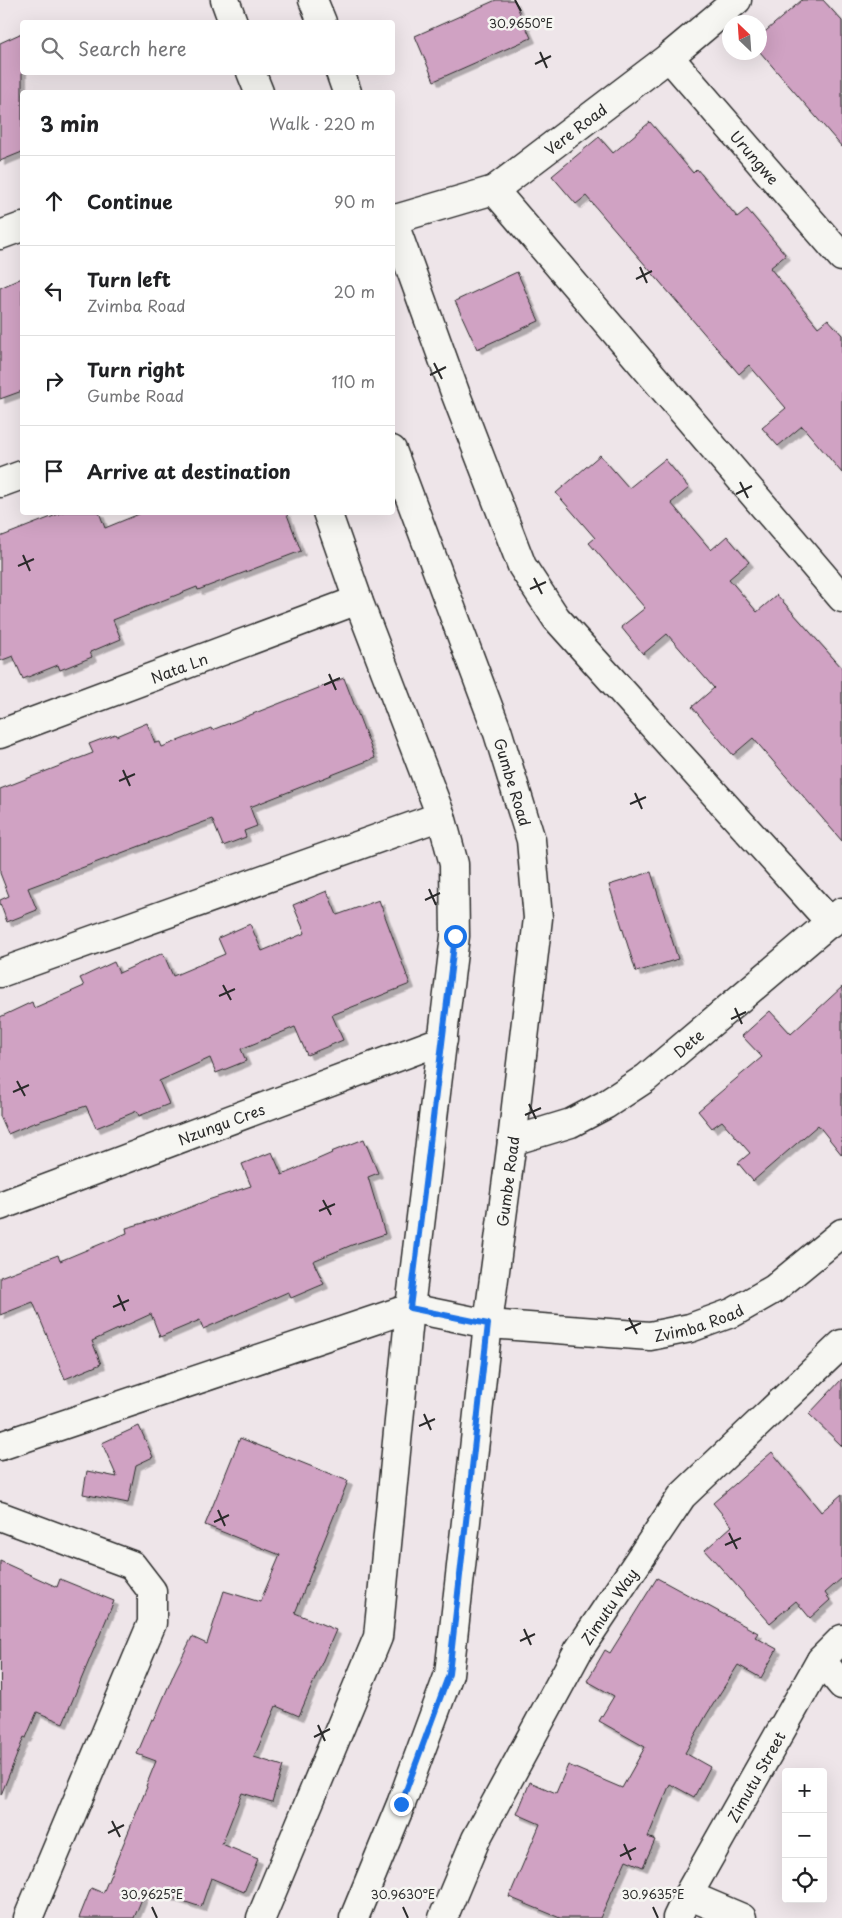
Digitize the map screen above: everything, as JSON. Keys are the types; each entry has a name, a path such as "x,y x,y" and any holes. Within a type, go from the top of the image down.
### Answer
{"street":[{"path":"225,0 232,20"},
{"path":"313,0 321,20"},
{"name":"Vere Road","path":"395,219 494,190 669,57 737,0"},
{"name":"Urungwe","path":"669,57 842,257"},
{"path":"252,75 258,90"},
{"path":"341,75 346,90"},
{"path":"494,190 842,598"},
{"path":"395,226 456,395 522,566 556,618 836,918"},
{"path":"0,235 20,227"},
{"name":"Gumbe Road","path":"354,1918 401,1804 449,1674 488,1324 538,918 531,840 498,733 395,458"},
{"path":"0,483 20,476"},
{"path":"261,1918 378,1637 410,1308 455,927 454,864 441,816 358,600 328,515"},
{"name":"Nata Ln","path":"0,734 358,600"},
{"path":"0,973 441,816"},
{"name":"Dete","path":"512,1141 570,1123 605,1105 646,1078 836,918"},
{"name":"Nzungu Cres","path":"0,1206 443,1040"},
{"name":"Zvimba Road","path":"410,1308 488,1324 650,1336 690,1328 734,1312 774,1289 842,1233"},
{"path":"0,1446 410,1308"},
{"name":"Zimutu Way","path":"443,1918 476,1839 578,1651 682,1496 842,1344"},
{"path":"0,1516 132,1565 152,1591 152,1623 28,1918"},
{"name":"Zimutu Street","path":"682,1906 821,1660 842,1639"},
{"path":"821,1660 842,1685"},
{"path":"682,1906 742,1918"}],"building":[{"path":"496,0 514,0 531,38 434,81 415,36"},
{"path":"802,0 823,0 842,21 842,147 767,60 767,30"},
{"path":"20,34 22,90 20,90 20,153 0,161 0,43"},
{"path":"650,122 693,173 697,169 737,217 747,209 786,255 770,268 818,327 828,319 842,335 842,473 802,426 778,446 762,428 786,408 749,365 739,374 586,196 576,204 552,176 599,137 613,153"},
{"path":"517,272 539,321 477,349 455,301"},
{"path":"20,279 20,392 0,399 0,288"},
{"path":"600,455 629,488 665,459 689,488 671,503 711,550 727,536 749,562 729,579 757,612 777,595 842,668 842,841 753,738 733,755 692,707 714,688 667,634 643,654 621,627 645,608 589,543 595,538 556,493"},
{"path":"56,515 100,515 105,528 137,515 287,515 301,551 198,590 197,587 113,620 121,639 90,652 92,657 60,670 58,665 23,679 13,656 0,661 0,537"},
{"path":"344,678 375,758 250,807 257,826 244,831 246,837 223,846 212,819 28,888 37,910 7,922 0,903 0,900 9,896 0,873 0,789 93,753 89,744 115,734 116,736 147,723 155,743 160,742 162,747 211,728 212,730"},
{"path":"651,872 678,959 636,972 609,885"},
{"path":"327,891 337,915 379,900 410,984 332,1015 343,1040 307,1055 295,1027 241,1049 246,1061 216,1073 210,1058 159,1081 169,1104 139,1116 137,1111 96,1128 86,1106 31,1124 8,1134 0,1116 0,1017 32,1002 34,1008 84,986 80,978 114,962 119,973 163,953 173,976 225,954 218,938 250,924 262,951 305,933 293,905"},
{"path":"842,987 842,1155 818,1125 753,1181 738,1163 750,1153 722,1121 712,1128 698,1111 762,1057 742,1036 770,1011 791,1034"},
{"path":"364,1139 378,1173 368,1177 385,1234 313,1261 324,1284 291,1298 288,1292 203,1329 200,1320 160,1337 151,1314 92,1341 101,1364 65,1379 33,1302 0,1315 0,1277 58,1255 60,1261 127,1233 126,1228 168,1216 251,1186 242,1164 272,1152 282,1175"},
{"path":"842,1379 842,1446 809,1414"},
{"path":"139,1426 153,1457 136,1465 128,1503 83,1494 87,1471 117,1477 102,1443"},
{"path":"240,1438 348,1481 295,1613 336,1630 299,1716 276,1706 254,1757 283,1766 272,1802 242,1793 222,1844 258,1859 244,1892 211,1878 201,1907 146,1889 134,1918 79,1918 91,1888 103,1893 147,1787 156,1761 137,1754 192,1637 207,1644 224,1591 260,1602 280,1555 205,1525"},
{"path":"772,1452 821,1512 842,1494 842,1578 825,1593 830,1600 810,1618 796,1601 770,1623 705,1550 732,1526 713,1503"},
{"path":"0,1561 57,1587 60,1579 114,1601 63,1723 37,1712 26,1738 24,1737 1,1795"},
{"path":"657,1578 758,1633 755,1637 777,1649 761,1678 738,1665 707,1714 685,1753 710,1767 694,1797 670,1784 648,1837 655,1840 643,1867 626,1860 600,1918 560,1918 509,1897 540,1824 517,1814 530,1782 556,1793 568,1765 622,1788 645,1747 599,1721 614,1696 587,1681 605,1650 610,1653"}],"route":[{"path":"401,1804 449,1674 488,1324 410,1308 455,936"}]}
